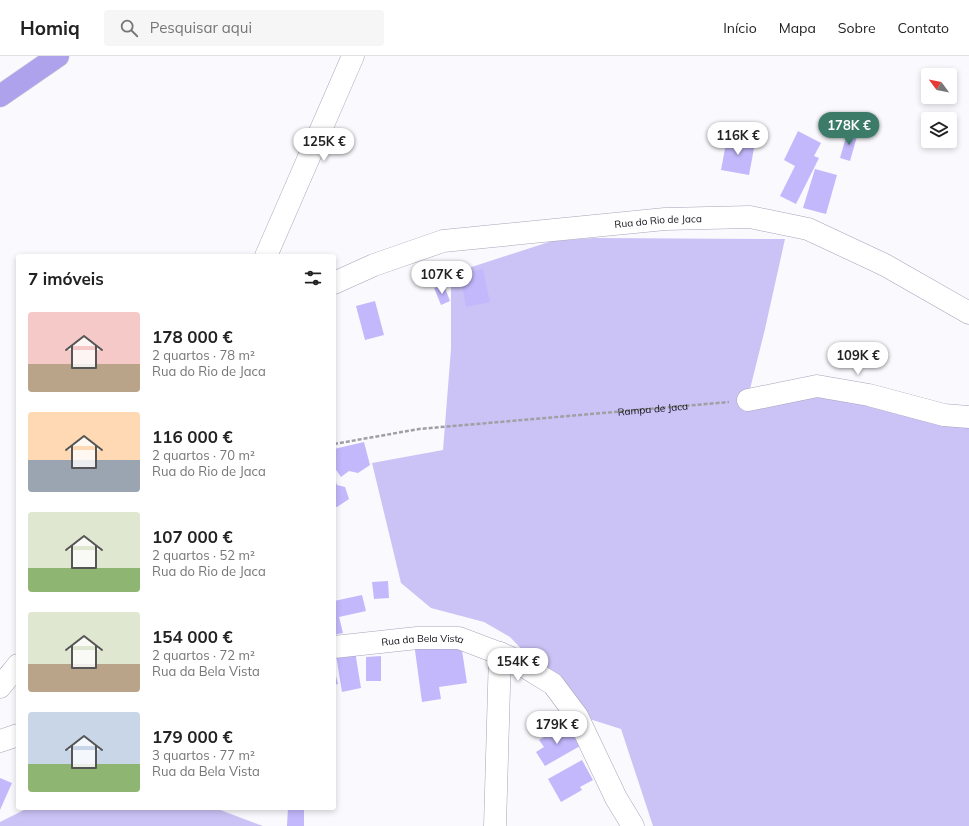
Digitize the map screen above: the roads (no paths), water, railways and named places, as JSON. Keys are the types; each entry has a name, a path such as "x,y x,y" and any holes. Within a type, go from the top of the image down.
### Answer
{"highway":[{"path":"0,96 58,56"}],"street":[{"path":"267,254 353,56"},
{"name":"Rua do Rio de Jaca","path":"336,282 374,265 443,241 665,219 750,217 808,229 885,265 969,313"},
{"path":"748,400 817,386 868,394 944,416 969,417"},
{"name":"Rua da Bela Vista","path":"336,647 417,638 459,638 509,657 553,684 577,716 616,798 633,826"},
{"path":"495,826 500,653"},
{"path":"0,687 16,667"},
{"path":"0,741 16,736"}]}
